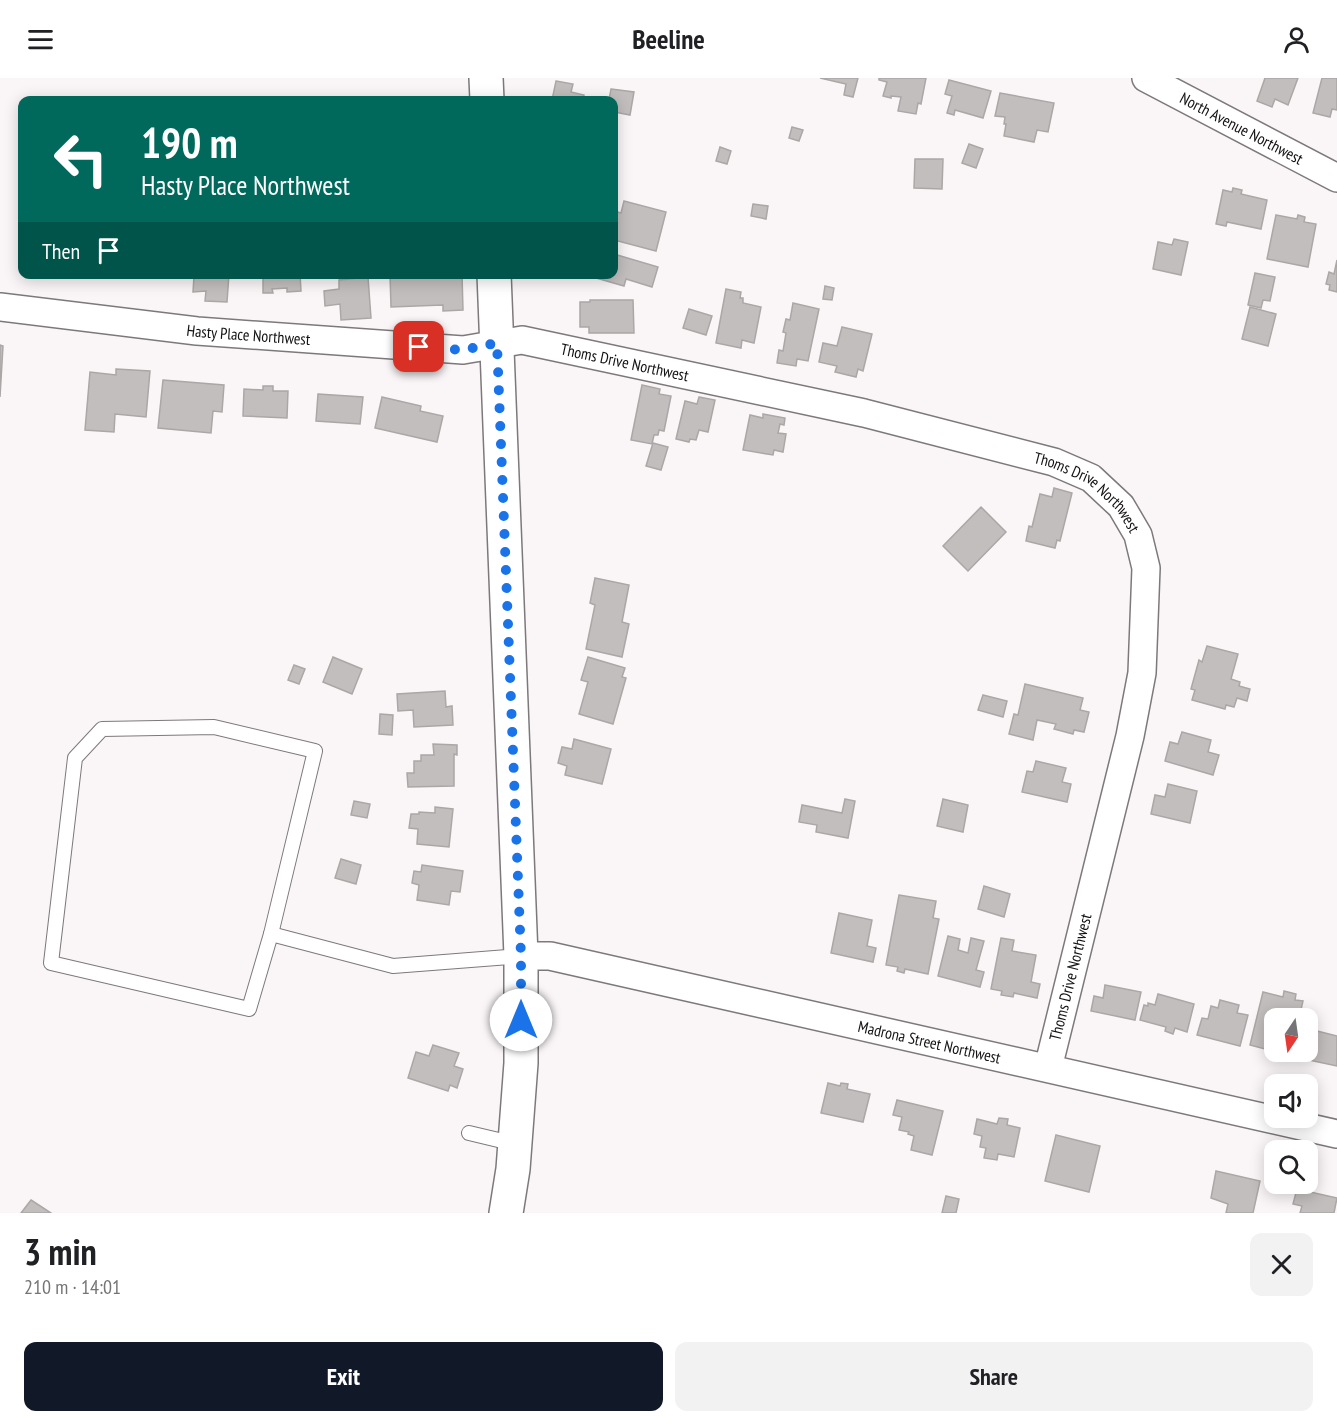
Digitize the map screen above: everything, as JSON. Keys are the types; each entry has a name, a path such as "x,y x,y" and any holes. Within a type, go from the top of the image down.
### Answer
{"street":[{"path":"486,78 487,96"},
{"name":"North Avenue Northwest","path":"1146,78 1337,178"},
{"path":"494,279 521,956 521,1063 515,1144 506,1213"},
{"name":"Hasty Place Northwest","path":"0,307 197,331 463,350 497,343"},
{"name":"Thoms Drive Northwest","path":"497,343 522,340 556,347 864,413 1054,462 1091,478 1121,506 1138,535 1146,568 1142,673 1130,736 1048,1068"},
{"name":"Madrona Street Northwest","path":"521,956 550,956 1337,1134"}],"lane":[{"path":"214,727 315,752 271,934 249,1009 51,963 75,758 102,729 214,727"},
{"path":"271,934 393,966 521,956"},
{"path":"469,1133 515,1144"}],"building":[{"path":"820,78 858,78 853,97 844,95 846,84"},
{"path":"879,78 926,78 921,104 918,103 916,114 898,111 901,97 883,96 887,82"},
{"path":"1265,78 1298,78 1288,105 1275,99 1272,107 1257,101"},
{"path":"1322,78 1337,78 1337,110 1332,109 1330,117 1313,113"},
{"path":"949,80 991,91 983,118 955,110 954,115 947,113 952,96 945,94"},
{"path":"556,81 573,84 571,92 584,95 584,96 553,96"},
{"path":"611,89 634,92 630,115 618,113 618,96 610,96"},
{"path":"1000,93 1054,103 1048,132 1037,130 1034,142 1004,136 1005,117 995,116"},
{"path":"792,127 803,130 799,141 789,138"},
{"path":"969,144 983,149 976,168 962,163"},
{"path":"720,147 731,151 727,164 716,161"},
{"path":"915,159 943,159 942,189 914,188"},
{"path":"1233,188 1242,190 1241,194 1267,200 1261,229 1227,222 1226,226 1216,224 1223,190 1232,192"},
{"path":"624,201 666,212 656,251 618,241 618,212 621,213"},
{"path":"753,204 768,206 766,219 751,216"},
{"path":"1276,215 1297,219 1298,215 1305,217 1304,222 1316,224 1308,267 1267,259"},
{"path":"1174,239 1188,242 1181,275 1153,269 1158,242 1172,245"},
{"path":"618,255 658,267 652,287 626,279 624,286 600,279 618,279"},
{"path":"1337,260 1337,292 1329,290 1330,285 1326,284 1329,272 1334,274"},
{"path":"1255,273 1275,277 1270,301 1263,300 1261,308 1248,305"},
{"path":"194,279 229,279 227,302 205,301 206,291 193,292"},
{"path":"263,279 300,279 301,291 287,292 287,288 272,289 273,293 263,293"},
{"path":"368,279 371,318 341,320 340,304 325,306 324,291 339,289 339,280"},
{"path":"390,279 462,279 463,310 443,311 443,305 391,307"},
{"path":"825,286 834,288 832,300 823,299"},
{"path":"726,289 741,292 740,298 743,298 743,303 761,307 754,343 742,340 741,348 716,343"},
{"path":"590,300 633,300 634,333 589,333 589,327 580,327 580,302 590,302"},
{"path":"793,303 819,309 808,361 797,359 796,366 777,363 779,350 783,351 786,333 783,332 786,319 790,320"},
{"path":"1250,307 1276,314 1268,346 1242,339"},
{"path":"689,309 712,316 706,335 683,328"},
{"path":"842,327 872,334 863,371 858,369 856,377 835,372 837,366 819,362 823,343 837,346"},
{"path":"0,345 3,346 0,397"},
{"path":"116,369 150,371 146,417 115,414 114,432 85,430 90,372 116,375"},
{"path":"163,380 224,385 222,412 213,411 211,433 158,428"},
{"path":"642,385 660,389 659,394 671,396 664,431 659,430 658,435 654,435 652,444 631,440"},
{"path":"263,386 273,386 273,391 288,391 287,418 243,416 244,389 263,390"},
{"path":"318,394 363,397 360,424 316,421"},
{"path":"382,397 421,406 420,411 443,416 437,442 375,428"},
{"path":"699,397 715,400 708,432 699,430 696,440 690,439 689,442 676,439 685,401 697,404"},
{"path":"763,414 785,418 784,425 780,424 778,433 786,434 783,452 774,450 773,455 743,450 750,415 763,418"},
{"path":"653,443 668,447 661,470 646,466"},
{"path":"1054,488 1072,493 1060,541 1057,540 1055,548 1026,541 1040,494 1052,497"},
{"path":"981,507 1006,532 968,571 943,546"},
{"path":"595,578 629,585 622,622 629,624 622,657 586,649 595,605 590,603"},
{"path":"1207,646 1238,654 1231,679 1240,682 1239,686 1250,689 1247,701 1237,698 1234,707 1226,705 1225,709 1192,700 1195,690 1191,689 1199,660 1202,662"},
{"path":"333,657 362,669 352,694 323,682"},
{"path":"588,657 625,668 622,677 626,678 613,724 579,714 588,682 581,680"},
{"path":"294,665 305,669 299,684 288,680"},
{"path":"1025,684 1083,698 1080,710 1089,712 1084,732 1074,730 1073,734 1054,729 1056,724 1037,720 1033,740 1009,734 1014,714 1018,715"},
{"path":"445,691 446,707 452,706 453,725 414,727 413,710 398,711 397,694"},
{"path":"983,695 1007,701 1003,717 978,710"},
{"path":"380,714 393,715 392,735 379,734"},
{"path":"1182,732 1211,740 1208,752 1219,755 1213,775 1165,761 1170,742 1178,744"},
{"path":"574,739 611,749 602,784 565,775 567,766 558,763 562,747 572,749"},
{"path":"433,744 457,745 457,755 454,754 454,786 408,787 407,773 414,773 414,761 421,761 421,755 434,755"},
{"path":"1036,761 1066,768 1062,782 1071,784 1067,802 1022,792 1027,771 1033,772"},
{"path":"1168,784 1197,791 1190,823 1151,814 1155,795 1165,797"},
{"path":"845,799 855,801 848,838 816,832 817,825 799,822 802,805 842,813"},
{"path":"943,799 968,805 963,832 937,826"},
{"path":"354,801 370,804 367,818 351,815"},
{"path":"435,807 453,809 449,847 417,844 418,829 409,828 411,814 435,813"},
{"path":"341,859 361,865 356,884 335,878"},
{"path":"422,865 463,871 460,892 451,891 449,905 417,900 419,885 412,883 414,871 421,872"},
{"path":"984,886 1010,894 1004,917 978,909"},
{"path":"899,895 936,901 933,918 939,919 928,974 905,969 904,973 897,971 898,967 886,965"},
{"path":"839,913 872,920 867,946 876,948 873,962 831,953"},
{"path":"948,936 960,939 958,950 968,953 971,938 984,941 976,970 984,972 980,987 938,976"},
{"path":"1001,938 1014,940 1012,951 1036,955 1031,982 1040,984 1037,998 1014,993 1013,997 1001,995 1002,991 991,989"},
{"path":"1105,985 1141,992 1135,1020 1091,1011 1094,996 1103,998"},
{"path":"1284,991 1296,994 1295,1000 1303,1001 1301,1008 1264,1008 1264,1049 1250,1045 1263,992 1283,997"},
{"path":"1158,994 1194,1004 1187,1032 1175,1028 1173,1034 1165,1031 1166,1027 1140,1020 1144,1005 1148,1006 1148,1003 1155,1005"},
{"path":"1220,1000 1239,1005 1237,1013 1248,1015 1240,1046 1197,1035 1202,1018 1208,1019 1211,1006 1218,1008"},
{"path":"1318,1031 1337,1036 1337,1066 1318,1062"},
{"path":"433,1045 459,1053 454,1066 463,1069 457,1088 450,1085 448,1091 408,1078 416,1052 429,1056"},
{"path":"828,1083 840,1086 841,1083 848,1084 847,1089 870,1094 863,1122 821,1113"},
{"path":"897,1100 943,1111 932,1155 911,1150 914,1136 908,1134 909,1132 899,1130 902,1117 893,1115"},
{"path":"999,1118 1008,1119 1007,1125 1020,1128 1014,1157 998,1154 997,1160 984,1158 986,1148 980,1147 982,1136 974,1134 977,1119 997,1124"},
{"path":"1056,1135 1100,1146 1089,1192 1045,1181"},
{"path":"1216,1171 1260,1181 1253,1213 1226,1213 1228,1204 1211,1198"},
{"path":"1296,1194 1318,1194 1337,1198 1334,1213 1300,1213 1302,1206 1293,1204"},
{"path":"946,1196 959,1199 956,1213 942,1213"},
{"path":"31,1200 51,1213 21,1213"}],"route":[{"path":"419,347 463,350 497,343 521,956 521,1020"}]}
